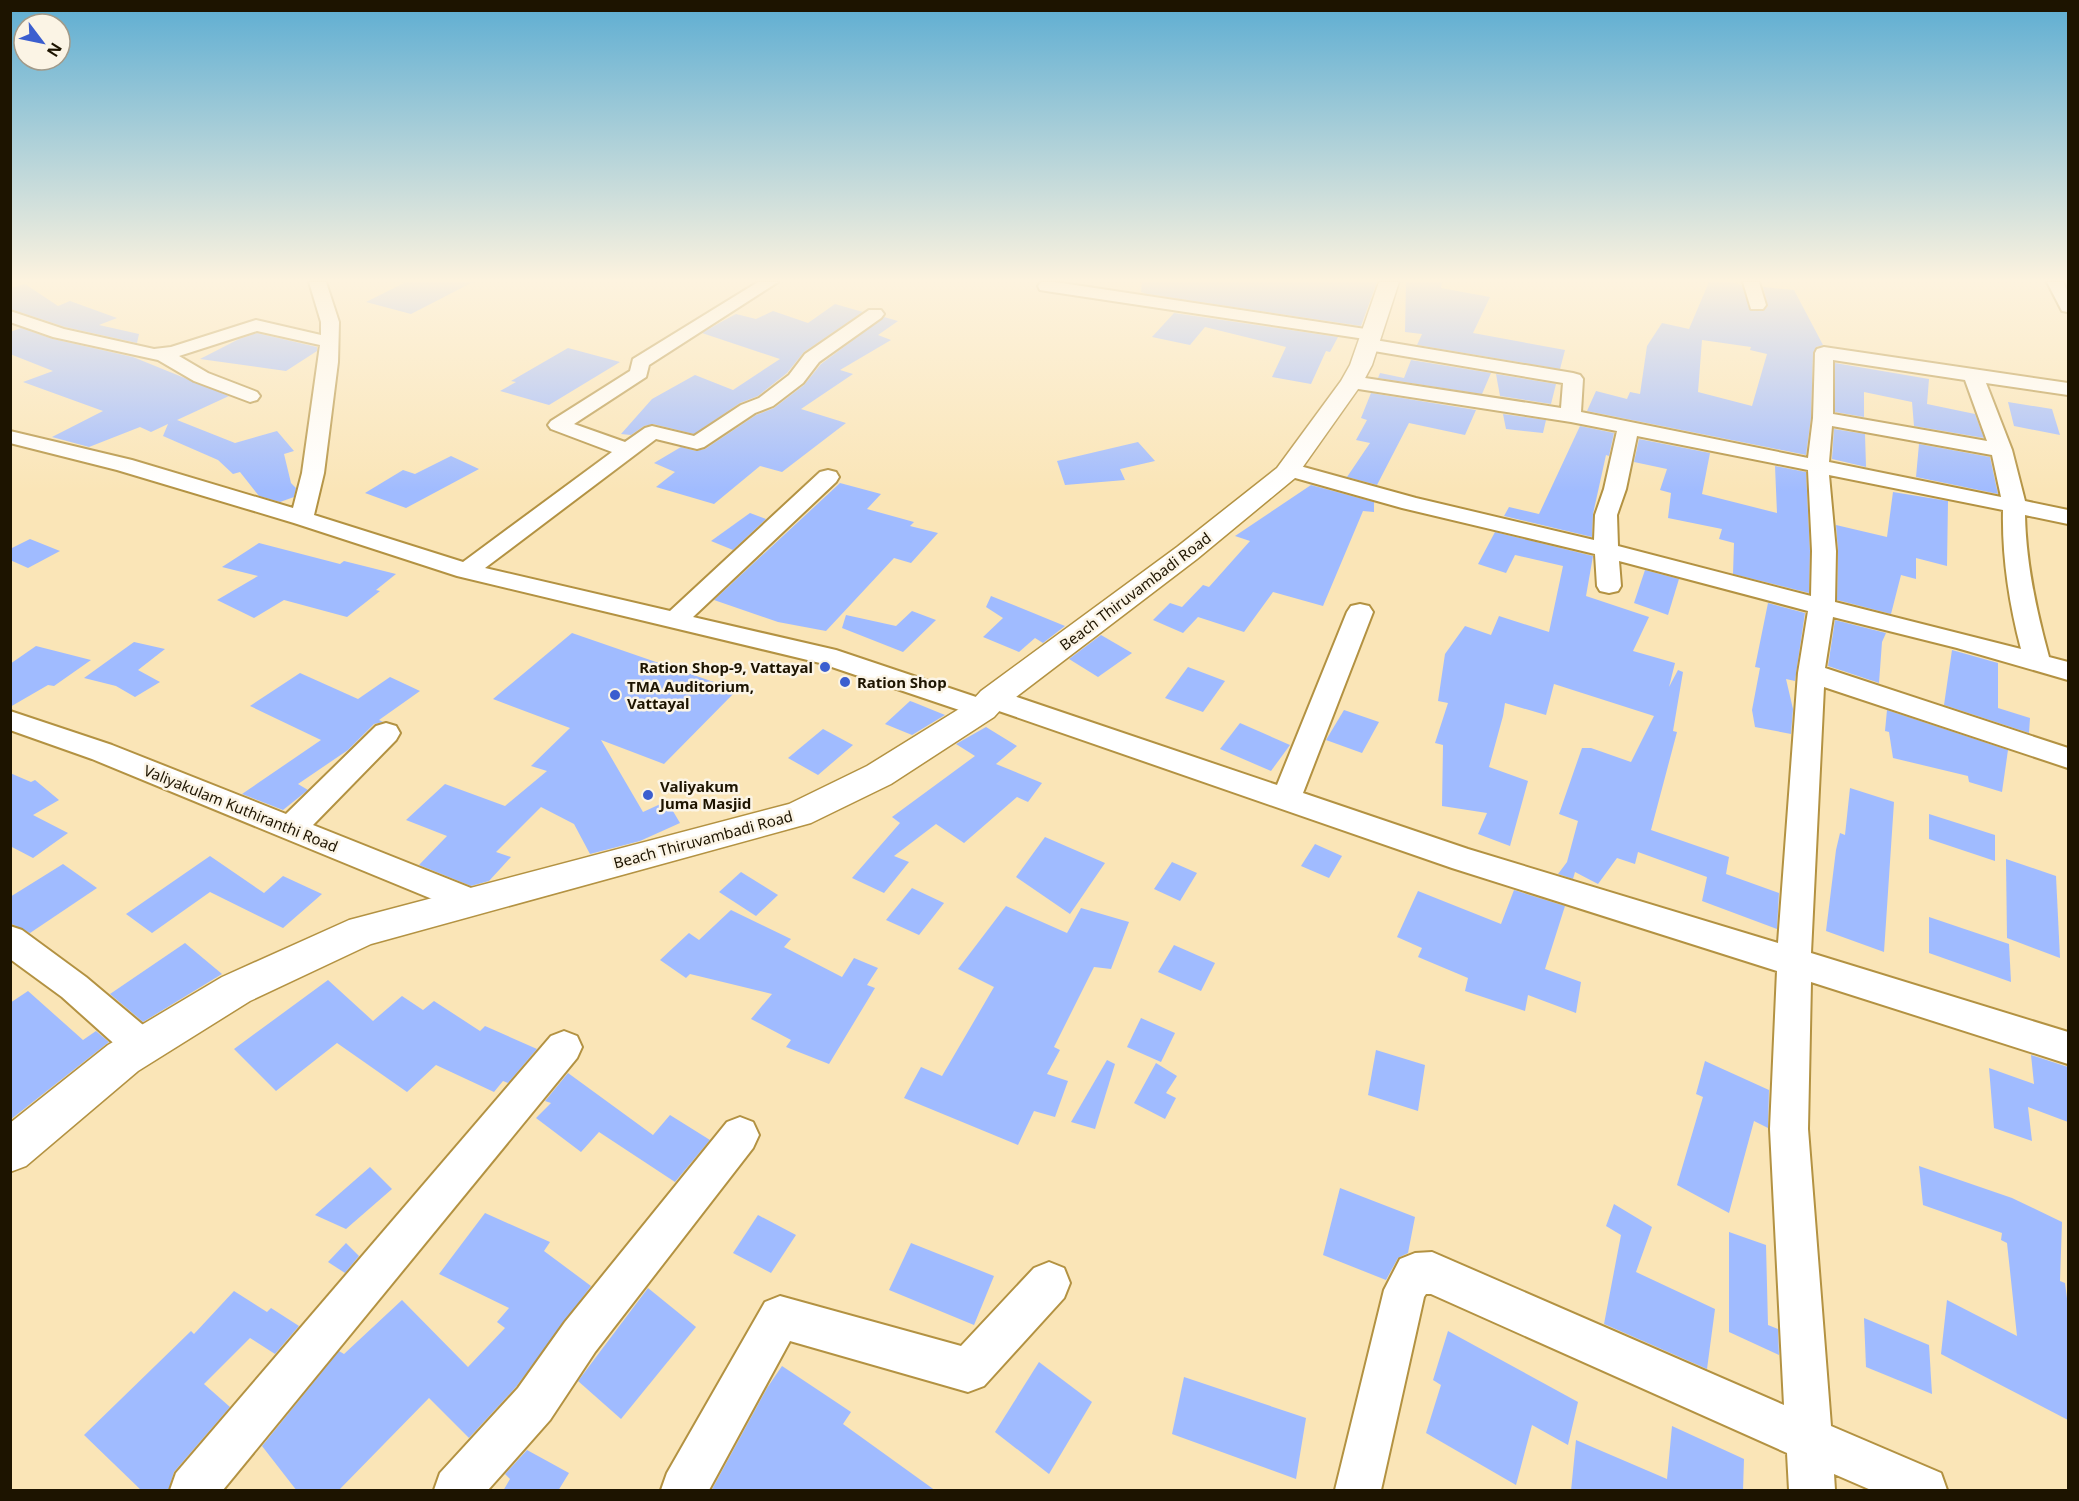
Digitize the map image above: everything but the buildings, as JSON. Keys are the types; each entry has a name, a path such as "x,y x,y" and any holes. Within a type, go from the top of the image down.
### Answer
{"main road":[{"name":"Beach Thiruvambadi Road","path":"10,1151 123,1058 142,1046 236,989 362,932 799,814 879,775 988,704 1187,554 1289,469 1352,382 1365,352"}],"street":[{"path":"144,352 161,354 201,377 250,396"},
{"path":"161,354 167,352"},
{"path":"302,518 313,473 328,352"},
{"path":"627,450 558,425 639,374 640,363 658,352"},
{"path":"466,571 652,432 697,443 748,410 766,402 796,379 812,358 821,352"},
{"path":"1436,352 1573,379 1571,416"},
{"path":"1812,1491 1789,1129 1794,962 1811,673 1822,607 1824,551 1818,466 1823,418 1824,353 1974,377 2068,389"},
{"path":"1974,377 2001,450 2014,504 2014,536 2023,609 2037,662"},
{"path":"1352,382 1571,416 2014,504 2068,517"},
{"path":"1823,418 2001,450"},
{"path":"1609,586 1606,515 1615,489 1628,428"},
{"path":"10,437 124,465 302,518 466,571 826,656 988,704 1286,799 1463,860 2068,1048"},
{"path":"1289,469 1410,503 1606,550 1962,641 2068,671"},
{"path":"676,619 828,477"},
{"path":"1286,799 1360,612"},
{"path":"1811,673 2068,758"},
{"name":"Valiyakulam Kuthiranthi Road","path":"10,720 102,752 470,901"},
{"path":"291,828 386,733"},
{"path":"10,940 74,987 142,1046"},
{"path":"193,1491 564,1047"},
{"path":"457,1491 534,1404 580,1337 740,1135"},
{"path":"1358,1491 1405,1290 1415,1274 1432,1273 1924,1491"},
{"path":"684,1491 780,1317 968,1370 1049,1283"}],"place":[{"name":"Ration Shop-9, Vattayal","path":"825,667"},
{"name":"Ration Shop","path":"845,682"},
{"name":"TMA Auditorium, Vattayal","path":"615,695"},
{"name":"Valiyakum Juma Masjid","path":"648,795"}]}
